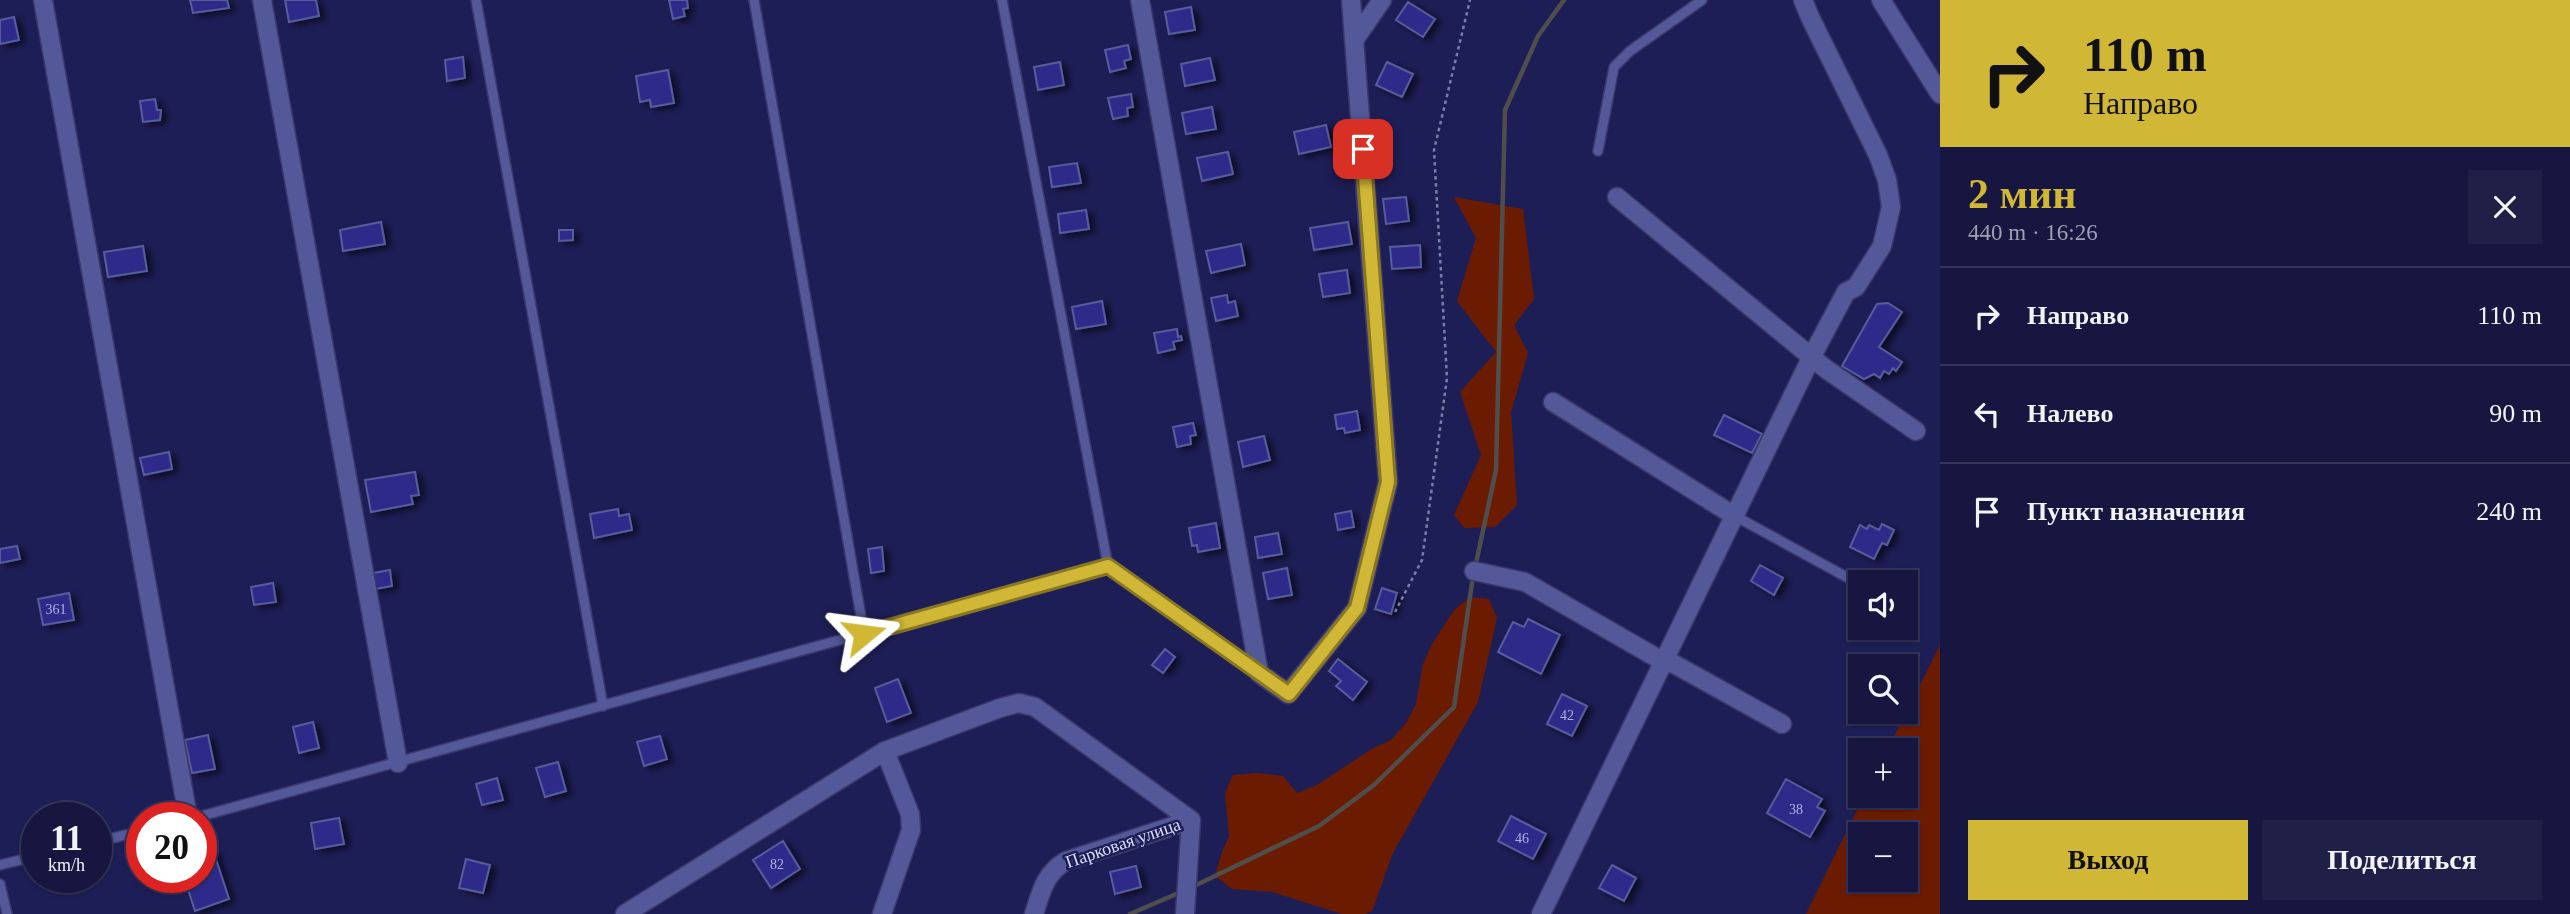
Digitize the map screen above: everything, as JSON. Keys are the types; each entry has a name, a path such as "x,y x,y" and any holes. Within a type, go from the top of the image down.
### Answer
{"street":[{"path":"43,0 185,802"},
{"path":"262,0 398,763"},
{"path":"1140,0 1259,673 1289,694 1357,608 1388,482 1351,0"},
{"path":"1355,39 1382,0"},
{"path":"1541,914 1812,356 1846,292 1856,287 1882,246 1891,207 1887,180 1878,155 1803,0"},
{"path":"1881,0 1940,94"},
{"path":"1618,197 1826,369 1916,430"},
{"path":"1553,402 1733,515"},
{"path":"1474,571 1525,582 1664,662 1674,664 1782,724"},
{"path":"625,914 885,751 1019,703 1035,707 1191,820"},
{"path":"882,914 911,830 910,814 885,751"},
{"name":"Парковая улица","path":"1034,914 1046,878 1055,867 1191,820 1185,914"}],"lane":[{"path":"476,0 603,706"},
{"path":"754,0 864,634"},
{"path":"1002,0 1108,566 1259,673"},
{"path":"1598,150 1614,67 1630,51 1702,0"},
{"path":"1733,515 1848,578"},
{"path":"217,812 1108,566"},
{"path":"0,864 21,859"},
{"path":"0,884 8,914"}],"path":[{"path":"1395,612 1422,559 1447,378 1434,150 1470,0"}],"shaded area":[{"path":"1454,197 1523,209 1534,299 1514,325 1528,353 1511,412 1517,505 1495,527 1464,528 1454,515 1481,455 1460,392 1496,352 1457,301 1476,238"},
{"path":"1470,597 1489,599 1497,618 1478,702 1393,853 1372,911 1365,914 1342,914 1272,892 1232,889 1215,876 1229,836 1225,793 1233,775 1258,773 1283,776 1297,793 1317,785 1373,748 1391,740 1406,723 1416,704 1423,664 1432,644 1454,610"},
{"path":"1940,645 1940,914 1806,914 1848,829 1848,892 1918,892 1918,822 1851,822 1858,808 1918,808 1918,738 1894,738 1900,724 1918,724 1918,689"}],"building":[{"path":"190,0 227,0 229,8 193,13"},
{"path":"285,0 316,0 319,16 289,22"},
{"path":"669,0 687,0 688,8 683,9 685,16 673,19"},
{"path":"1408,2 1435,19 1423,37 1396,20"},
{"path":"1191,7 1195,30 1169,34 1165,12"},
{"path":"14,17 19,40 0,44 0,20"},
{"path":"1128,45 1131,59 1124,61 1126,68 1110,72 1105,50"},
{"path":"463,57 465,78 447,81 445,60"},
{"path":"1210,58 1215,80 1185,86 1181,64"},
{"path":"1060,62 1064,85 1038,90 1034,67"},
{"path":"1387,62 1413,74 1402,97 1376,85"},
{"path":"668,70 674,103 651,107 650,100 640,102 636,76"},
{"path":"1131,94 1133,107 1127,108 1128,116 1113,119 1108,98"},
{"path":"155,99 157,110 161,110 160,120 143,122 140,101"},
{"path":"1212,107 1216,129 1186,134 1182,113"},
{"path":"1326,125 1331,147 1299,154 1294,132"},
{"path":"1228,152 1233,174 1202,181 1197,158"},
{"path":"1077,163 1081,183 1052,187 1049,167"},
{"path":"1406,197 1409,221 1386,224 1383,199"},
{"path":"1086,210 1089,229 1060,233 1058,214"},
{"path":"381,222 385,244 343,251 340,230"},
{"path":"1348,222 1352,244 1314,250 1310,228"},
{"path":"559,230 573,230 573,240 559,241"},
{"path":"1241,244 1245,265 1211,273 1206,251"},
{"path":"1420,245 1421,267 1392,269 1390,247"},
{"path":"143,246 147,271 108,277 104,252"},
{"path":"1347,270 1350,293 1323,297 1319,274"},
{"path":"1227,295 1228,303 1235,301 1238,316 1216,321 1211,298"},
{"path":"1102,301 1106,324 1076,329 1072,307"},
{"path":"1888,303 1902,312 1879,347 1902,362 1896,371 1893,368 1889,374 1884,371 1880,378 1874,374 1864,379 1842,366 1877,304"},
{"path":"1177,329 1178,337 1181,336 1182,340 1173,342 1175,349 1158,353 1154,333"},
{"path":"1357,411 1360,430 1345,433 1344,428 1337,429 1335,415"},
{"path":"1724,415 1762,434 1752,453 1714,435"},
{"path":"1193,423 1196,435 1190,436 1191,444 1177,447 1173,427"},
{"path":"1264,436 1270,460 1243,467 1238,442"},
{"path":"169,452 172,469 144,475 140,458"},
{"path":"415,472 419,495 411,496 413,504 371,512 365,480"},
{"path":"618,509 619,516 629,514 632,530 594,538 590,514"},
{"path":"1351,511 1354,527 1338,530 1335,514"},
{"path":"1216,523 1220,548 1198,552 1197,545 1192,546 1189,528"},
{"path":"1882,524 1894,530 1887,545 1882,543 1874,559 1850,547 1860,525 1867,529 1869,525 1879,530"},
{"path":"1278,533 1282,554 1258,558 1255,537"},
{"path":"17,546 20,559 0,563 0,549"},
{"path":"882,547 884,571 871,573 868,549"},
{"path":"1760,565 1783,578 1774,595 1751,581"},
{"path":"1287,568 1292,595 1268,599 1263,573"},
{"path":"390,570 392,586 375,589 373,573"},
{"path":"273,583 276,602 254,605 251,587"},
{"path":"1382,588 1397,593 1391,614 1375,609"},
{"path":"69,593 74,620 43,625 38,599"},
{"path":"1528,619 1560,635 1541,674 1498,652 1513,622 1524,627"},
{"path":"1165,649 1175,657 1163,673 1152,665"},
{"path":"1338,659 1367,682 1353,700 1336,686 1341,681 1329,671"},
{"path":"898,679 911,713 887,722 875,688"},
{"path":"1562,694 1587,706 1572,736 1547,724"},
{"path":"313,722 319,748 299,753 293,727"},
{"path":"208,735 215,769 192,773 185,740"},
{"path":"660,736 667,759 644,766 637,742"},
{"path":"558,762 566,791 545,797 536,768"},
{"path":"497,778 503,800 482,805 476,784"},
{"path":"1786,779 1822,799 1817,807 1825,811 1810,837 1767,813"},
{"path":"1511,816 1546,834 1533,859 1498,841"},
{"path":"339,818 344,844 315,849 311,823"},
{"path":"783,841 800,869 771,888 753,860"},
{"path":"466,859 490,865 483,893 459,888"},
{"path":"217,862 229,899 195,911 189,893 217,893"},
{"path":"1612,865 1636,878 1624,901 1599,888"},
{"path":"1136,866 1141,887 1115,894 1110,872"}],"waterway":[{"path":"1475,568 1496,470 1505,110 1538,36 1564,0"},
{"path":"1192,887 1319,826 1374,785 1454,707 1473,576"},
{"path":"1130,914 1181,892"}],"route":[{"path":"864,634 1108,566 1289,694 1357,608 1388,482 1363,149"}]}
